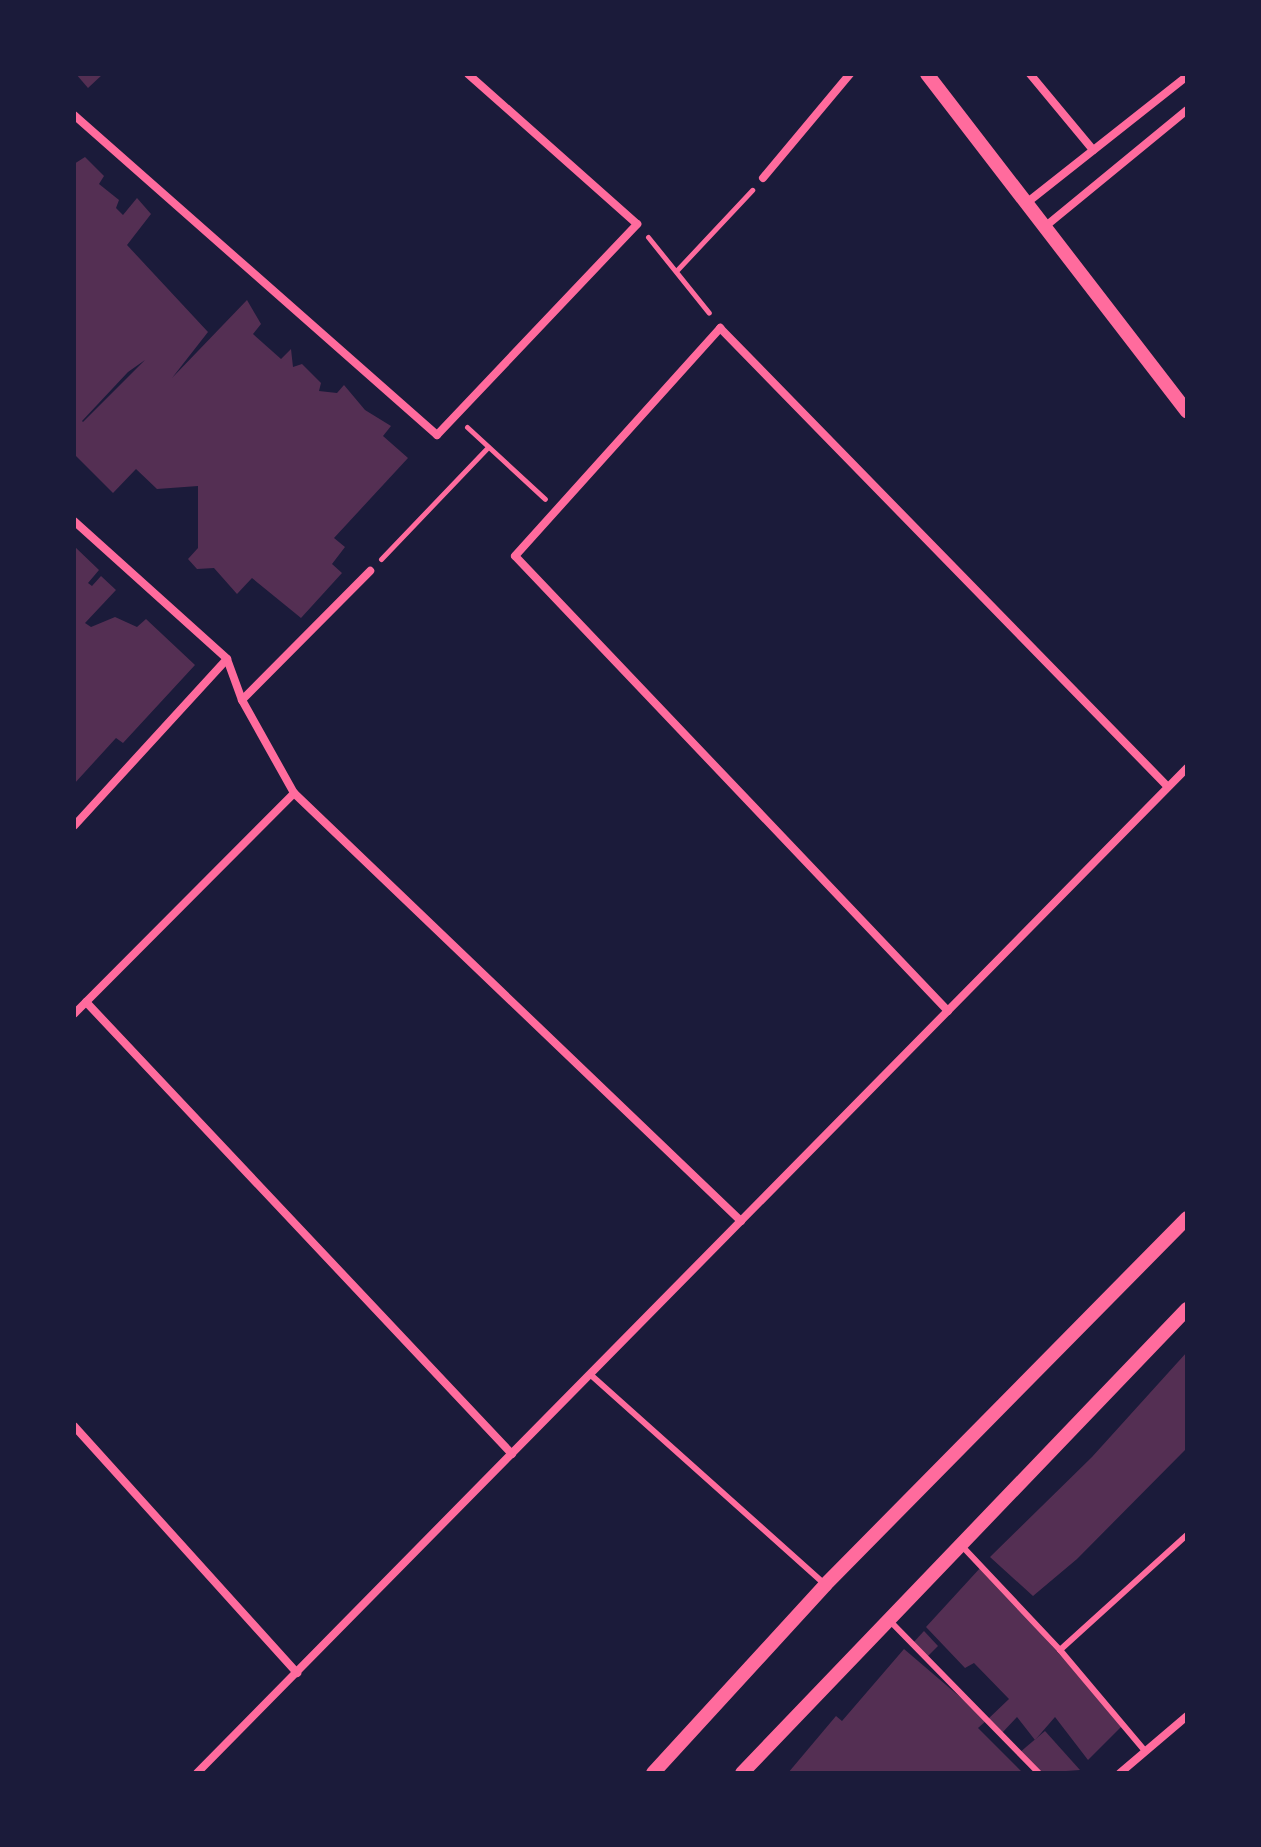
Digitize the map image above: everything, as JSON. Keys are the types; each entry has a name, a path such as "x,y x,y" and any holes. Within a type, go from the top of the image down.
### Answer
{"street":[{"path":"74,115 437,435 457,418 637,224 468,74"},
{"path":"763,178 850,74"},
{"path":"927,74 1029,201 1187,412"},
{"path":"1030,74 1093,150"},
{"path":"1029,201 1187,76"},
{"path":"1047,225 1187,110"},
{"path":"948,1011 515,556 554,508 720,328 1168,787"},
{"path":"74,521 227,659 242,700 294,793 741,1221"},
{"path":"242,700 370,571"},
{"path":"74,826 227,659"},
{"path":"197,1773 592,1376 1187,768"},
{"path":"74,1014 294,793"},
{"path":"86,1002 512,1454"},
{"path":"653,1773 825,1585 1187,1218"},
{"path":"742,1773 1187,1309"},
{"path":"74,1426 297,1673"},
{"path":"1120,1773 1187,1716"}],"lane":[{"path":"592,1376 825,1585"},
{"path":"1060,1650 1187,1535"},
{"path":"961,1545 1060,1650 1145,1751"},
{"path":"889,1620 1039,1773"}],"path":[{"path":"677,270 763,178"},
{"path":"637,224 677,270 720,328"},
{"path":"457,418 554,508"},
{"path":"370,571 488,447"}],"building":[{"path":"76,74 103,74 88,88"},
{"path":"85,157 104,176 99,184 119,200 116,208 123,215 137,198 151,214 127,245 208,332 172,378 247,300 261,324 253,334 281,359 291,349 293,367 302,364 321,383 319,391 337,393 344,385 365,410 391,426 383,436 408,458 334,538 345,547 332,564 342,573 301,618 252,578 237,594 214,568 197,569 188,559 198,548 198,486 157,489 136,469 113,493 74,454 74,164","holes":["145,360 83,422 128,372"]},
{"path":"74,546 99,570 88,583 92,586 101,576 116,590 85,623 91,627 115,617 137,627 146,619 195,665 123,743 116,738 74,784"},
{"path":"1187,1352 1187,1448 1077,1559 1033,1596 990,1557 1092,1457"},
{"path":"981,1567 1123,1725 1088,1760 1055,1717 1035,1740 1017,1717 1001,1734 987,1720 1009,1699 974,1663 965,1668 926,1627"},
{"path":"924,1631 938,1646 926,1658 912,1644"},
{"path":"904,1649 987,1720 978,1728 1023,1773 788,1773 836,1716 842,1721"},
{"path":"1045,1731 1080,1770 1039,1773 1019,1753"}]}
